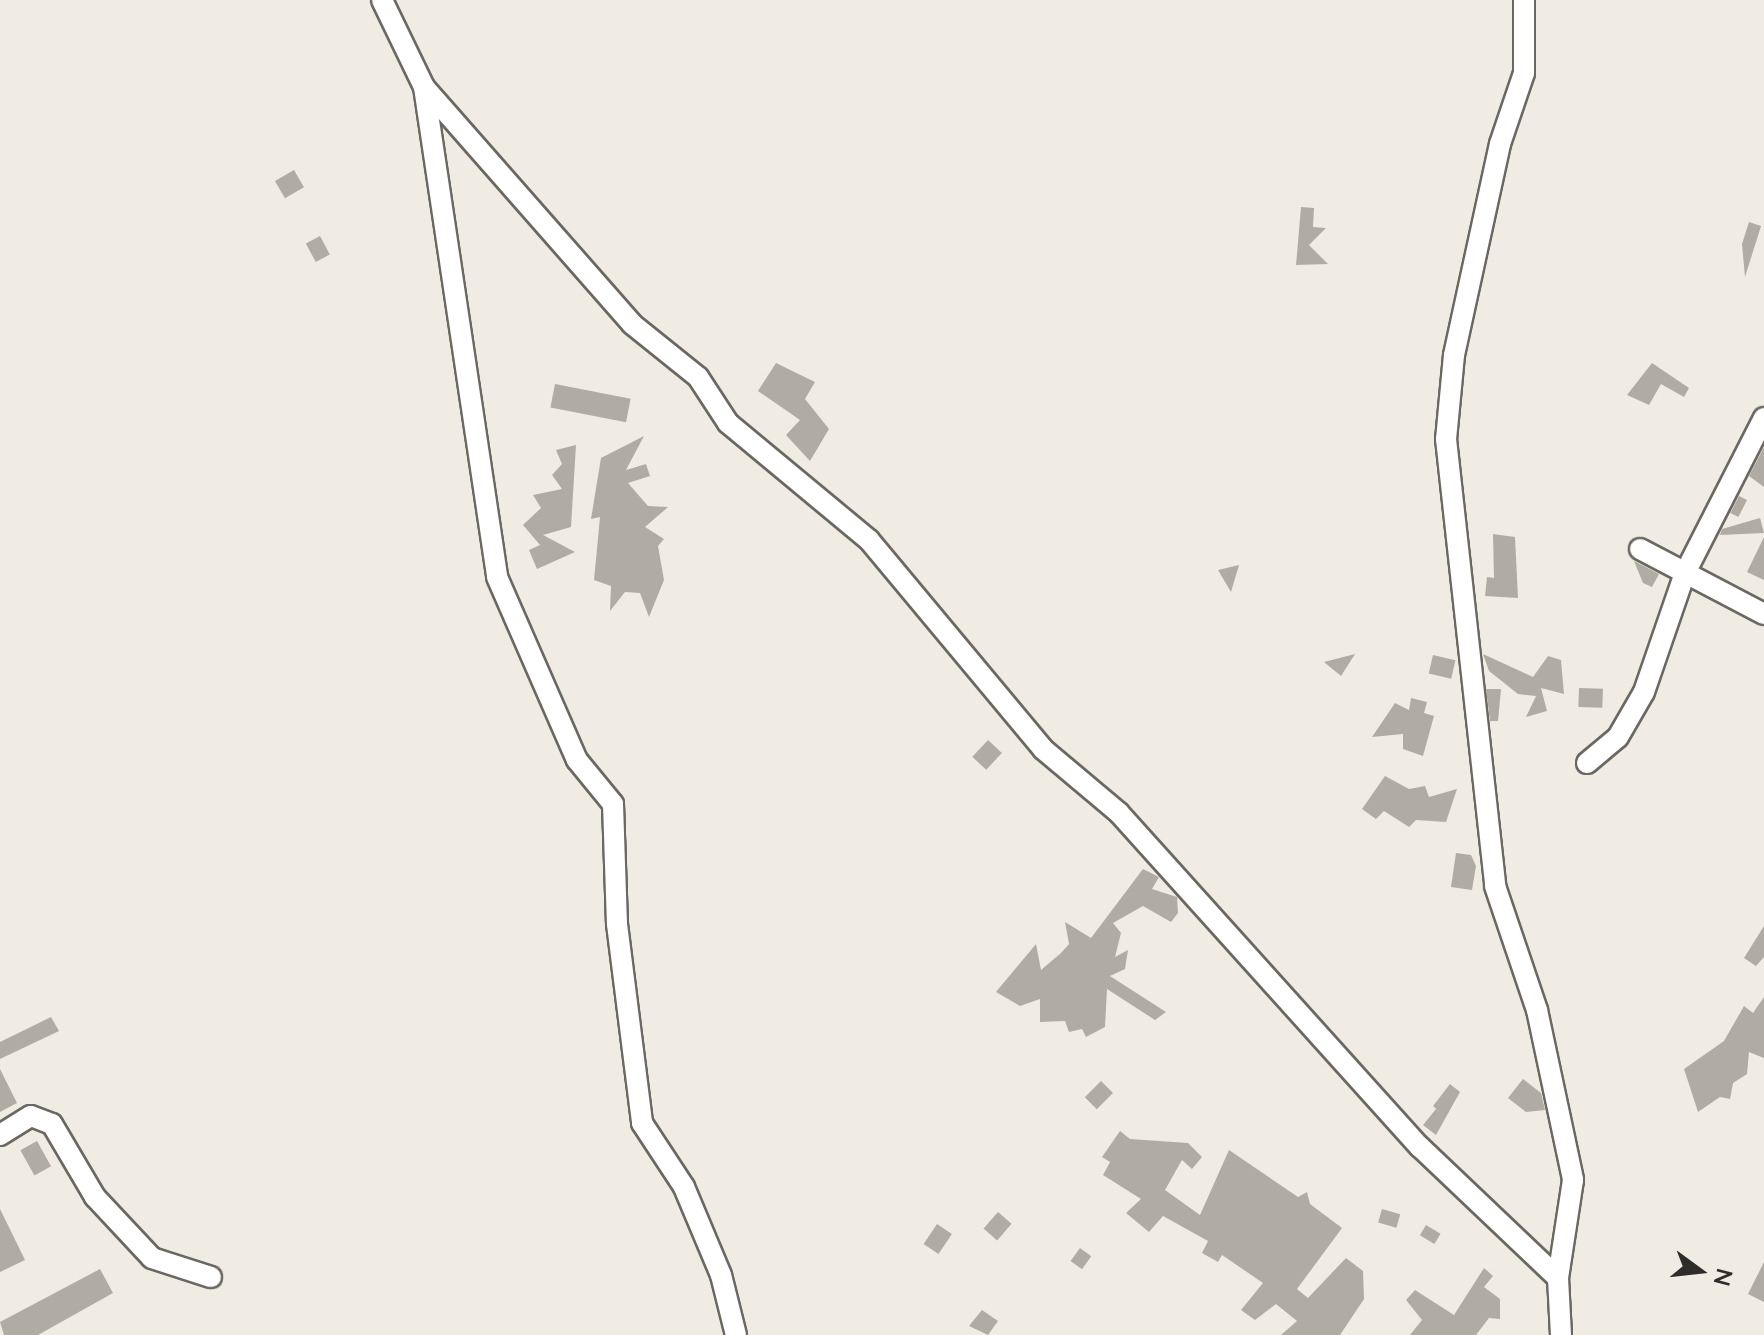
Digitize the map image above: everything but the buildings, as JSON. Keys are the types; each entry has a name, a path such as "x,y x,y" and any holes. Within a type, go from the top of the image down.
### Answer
{"street":[{"path":"382,0 424,87 632,324 698,377 728,423 869,540 1043,749 1119,813 1420,1147 1558,1278"},
{"path":"1524,0 1524,73 1500,144 1454,355 1446,439 1495,886 1537,1010 1573,1180 1558,1278 1561,1335"},
{"path":"424,87 497,577 577,760 613,804 617,924 642,1123 684,1187 721,1275 736,1335"},
{"path":"1587,763 1618,737 1644,692 1685,573 1764,418"},
{"path":"1640,549 1764,614"},
{"path":"0,1135 31,1116 52,1124 95,1197 152,1258 211,1277"}]}
